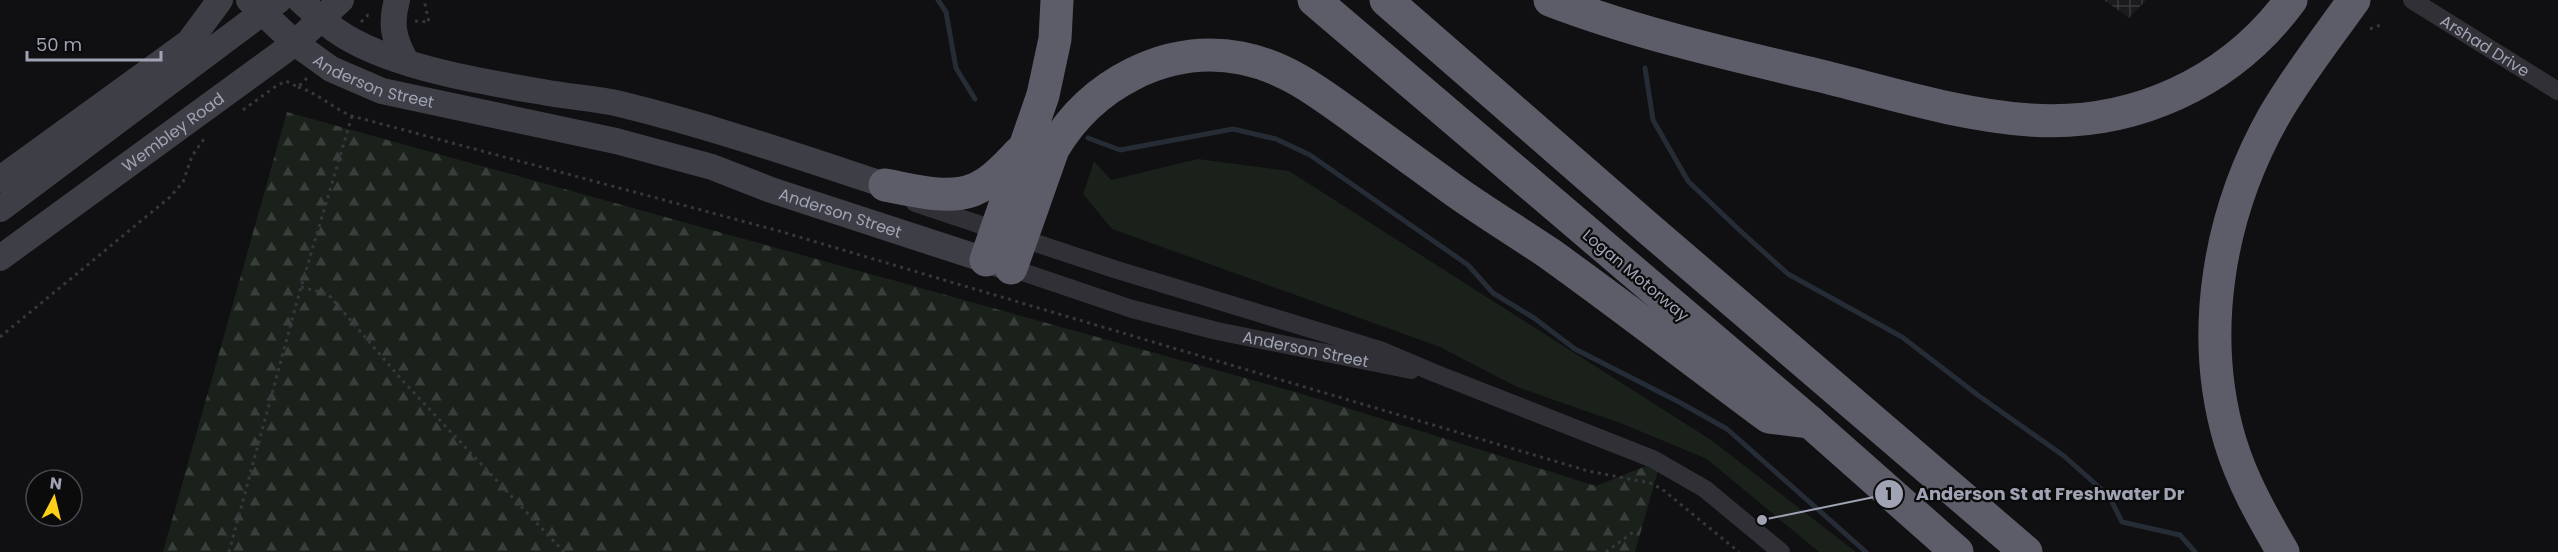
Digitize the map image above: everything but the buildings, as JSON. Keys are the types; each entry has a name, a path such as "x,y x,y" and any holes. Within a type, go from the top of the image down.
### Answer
{"highway":[{"path":"1003,249 1023,149 1050,66 1055,39 1057,0"},
{"name":"Logan Motorway","path":"1314,0 1809,422 1957,552"},
{"path":"1386,0 1666,244 2026,552"},
{"path":"1551,0 1634,28 1749,59 1962,110 2032,120 2091,118 2135,110 2168,99 2217,73 2241,54 2272,25 2291,0"},
{"path":"2283,552 2256,507 2230,441 2218,373 2214,328 2217,286 2233,214 2243,181 2259,146 2295,84 2354,0"},
{"path":"1003,249 1064,131 1096,97 1115,83 1152,65 1200,55 1240,58 1264,63 1307,84 1457,192 1550,254 1769,417 1809,422"},
{"path":"885,185 923,192 971,191 999,173 1023,149"}],"main road":[{"path":"0,179 189,42 220,0"},
{"name":"Anderson Street","path":"300,0 319,18 347,38 406,61 543,92 618,104 774,148 885,185"},
{"name":"Wembley Road","path":"0,258 295,43 340,0"},
{"path":"0,208 263,5"},
{"name":"Anderson Street","path":"263,5 295,43 354,81 382,91 606,139 712,166 771,190 1003,249"},
{"path":"395,9 396,44 406,61"}],"street":[{"name":"Arshad Drive","path":"2412,0 2558,91"},
{"name":"Anderson Street","path":"885,185 910,201 1003,249 1132,309 1217,331 1377,365 1437,374"},
{"name":"Anderson Street","path":"1003,249 1380,350 1653,459 1705,489 1781,552"}],"path":[{"path":"347,38 368,15 395,9 429,22 424,0"},
{"path":"2370,29 2383,24"},
{"path":"298,87 324,63"},
{"path":"235,115 286,81 312,91 336,110 352,116 779,231 1588,471 1650,483 1662,489 1739,552"},
{"path":"229,552 301,287 352,116"},
{"path":"0,338 170,197 183,182 192,156 208,134"},
{"path":"301,287 328,294 402,380 564,552"},
{"path":"1606,552 1636,531"}],"shaded area":[{"path":"2104,0 2146,0 2129,18"}],"green space":[{"path":"287,112 1299,393 1596,486 1661,460 1635,552 163,552"},
{"path":"1198,159 1289,171 1711,440 1856,552 1819,552 1707,459 1623,424 1517,387 1440,347 1112,229 1083,194 1094,161 1111,180"}],"waterway":[{"path":"938,0 946,12 956,68 975,99"},
{"path":"1645,68 1653,120 1688,181 1788,274 1902,337 1979,396 2064,456 2109,496 2122,522 2180,535 2195,552"},
{"path":"1088,138 1120,150 1233,129 1276,139 1310,155 1468,265 1493,293 1534,318 1575,349 1727,429 1866,552"}],"place":[{"name":"Anderson St at Freshwater Dr","path":"1762,520"}]}
